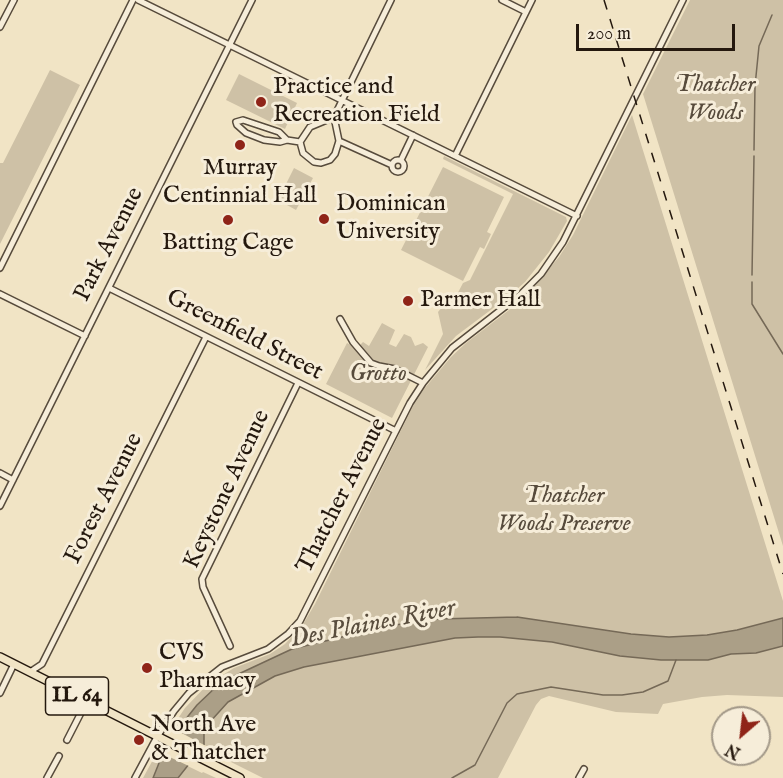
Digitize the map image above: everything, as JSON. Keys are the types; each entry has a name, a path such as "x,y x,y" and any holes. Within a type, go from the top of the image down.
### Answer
{"main road":[{"name":"IL 64","path":"0,657 240,778"}],"street":[{"path":"0,27 14,0"},
{"path":"0,268 133,0"},
{"path":"138,0 577,216"},
{"name":"Park Avenue","path":"0,506 252,0"},
{"path":"334,117 310,127 300,142 307,158 321,163 330,160 335,154 339,141 334,117 391,0"},
{"path":"502,0 526,12"},
{"path":"455,156 532,0"},
{"name":"Thatcher Avenue","path":"135,778 157,737 180,702 207,677 231,662 268,649 293,629 307,609 396,431 423,383 452,348 508,305 536,279 556,253 577,216 683,0"},
{"path":"287,140 279,132 243,120 236,122 240,129 257,138 280,142 287,140 300,142"},
{"path":"401,160 414,135"},
{"path":"339,141 392,165"},
{"path":"395,160 401,160 404,167 401,172 393,171 392,165 395,160"},
{"name":"Greenfield Street","path":"109,288 396,431"},
{"path":"0,294 85,336"},
{"path":"340,319 353,342 371,363 395,369 423,383"},
{"name":"Forest Avenue","path":"30,672 42,664 206,337"},
{"name":"Keystone Avenue","path":"231,646 203,587 202,579 298,383"},
{"path":"0,473 13,480"},
{"path":"0,693 14,664"},
{"path":"67,740 87,701"},
{"path":"47,778 58,756"},
{"path":"579,778 584,769"}],"green space":[{"name":"Thatcher Woods","path":"690,0 783,0 783,546 643,94"},
{"path":"50,70 80,85 0,244 0,163 3,163"},
{"name":"Practice and Recreation Field","path":"239,74 297,103 285,129 226,100"},
{"name":"Thatcher Woods Preserve","path":"632,115 783,601 783,697 727,695 702,697 663,704 658,714 616,712 549,696 541,699 536,705 498,778 263,778 174,730 173,726 185,708 208,684 234,668 270,654 285,644 302,626 413,406 451,357 522,300 559,257 573,235"},
{"path":"444,156 566,217 567,221 549,252 525,282 456,336 425,370 443,334 438,312 443,306 452,304 463,283 470,280 513,194 443,159"},
{"path":"443,167 504,197 487,232 491,234 484,249 480,247 463,281 401,250"},
{"path":"294,168 313,178 296,210 278,200"},
{"name":"Grotto","path":"382,323 395,330 389,344 396,347 404,334 411,337 415,346 423,343 428,347 392,418 326,384 347,343 357,348 363,342 369,346"},
{"path":"161,753 216,778 143,778 155,756"}],"shaded area":[{"path":"517,617 631,634 669,637 707,635 737,630 783,618 783,646 756,653 731,654 708,660 661,660 620,656 552,642 500,637 455,638 304,667 275,676 228,702 209,723 204,733 204,745 178,778 153,778 163,753 177,730 197,705 217,686 292,649 388,626 437,619"}],"pier":[{"path":"174,729 206,746 191,767 161,753"}],"waterway":[{"path":"754,150 755,86 759,46 772,15"},
{"path":"752,275 754,156"},
{"path":"752,282 752,304 783,354"},
{"path":"452,778 475,765 507,703 517,694 551,687 603,695 643,692 668,681 676,660"}],"railway":[{"path":"604,0 783,574"}],"place":[{"name":"Practice and Recreation Field","path":"261,102"},
{"name":"Murray Centinnial Hall","path":"240,145"},
{"name":"Dominican University","path":"324,219"},
{"name":"Batting Cage","path":"228,220"},
{"name":"Parmer Hall","path":"408,301"},
{"name":"CVS Pharmacy","path":"147,668"},
{"name":"North Ave & Thatcher","path":"139,740"}],"water label":[{"name":"Des Plaines River","path":"373,625"}]}
